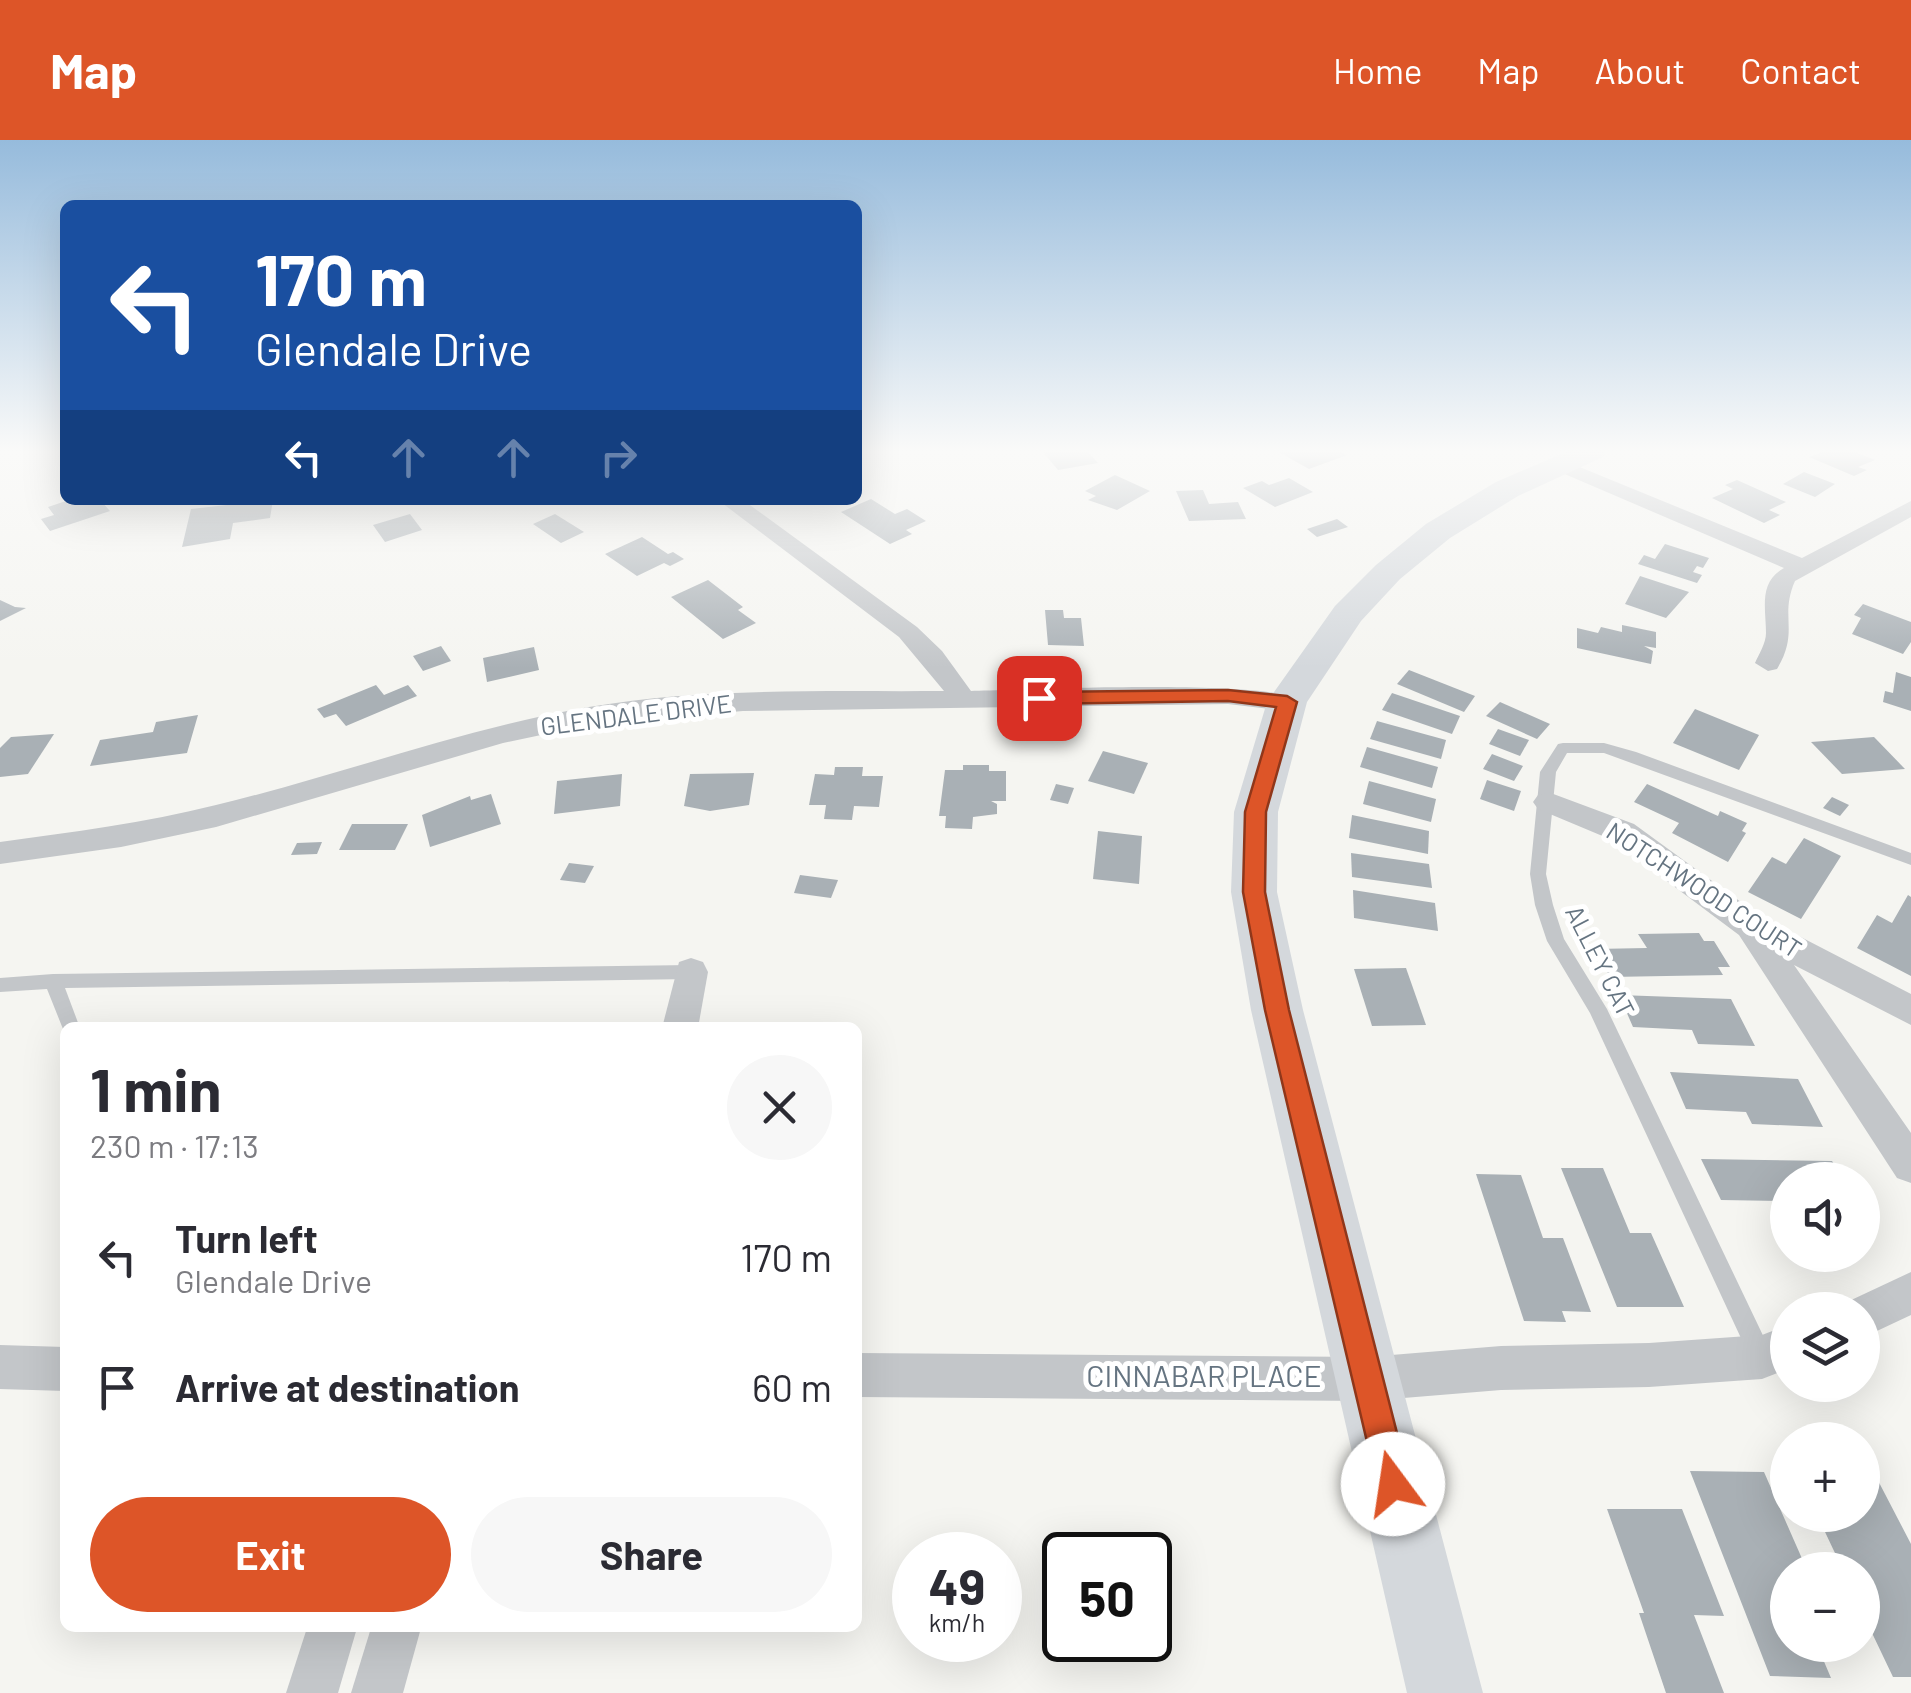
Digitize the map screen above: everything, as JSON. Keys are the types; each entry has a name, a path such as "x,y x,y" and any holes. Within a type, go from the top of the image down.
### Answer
{"main road":[{"path":"1445,1693 1277,1010 1254,892 1256,812 1287,702 1348,614 1398,563 1453,523"}],"street":[{"path":"761,523 908,632 933,656 963,698"},
{"path":"1712,523 1802,567"},
{"path":"1768,663 1779,637 1774,601 1778,585 1802,567 1882,523"},
{"name":"GLENDALE DRIVE","path":"0,853 121,836 216,816 500,734 592,716 743,702 1228,696 1287,702"},
{"name":"NOTCHWOOD COURT","path":"1548,802 1623,832 1748,924 1911,1011"},
{"path":"1748,924 1911,1165"},
{"path":"681,1022 691,972"},
{"path":"1880,1308 1911,1293"},
{"name":"CINNABAR PLACE","path":"862,1375 1367,1379 1501,1368 1649,1365 1770,1352"},
{"path":"0,1367 60,1369"},
{"path":"312,1693 331,1632"},
{"path":"377,1693 395,1632"}],"lane":[{"name":"ALLEY CAT","path":"1770,1344 1598,1009 1556,940 1538,874 1548,772 1563,748 1604,748 1911,859"},
{"path":"0,986 53,981 691,972"},
{"path":"53,981 68,1022"}],"building":[{"path":"44,523 73,523 50,531"},
{"path":"188,523 233,523 230,539 182,547"},
{"path":"417,523 422,530 385,542 373,525"},
{"path":"570,523 584,532 561,543 533,524"},
{"path":"859,523 921,523 906,530 912,534 890,544"},
{"path":"1324,523 1348,527 1317,537 1307,529"},
{"path":"642,537 684,559 670,566 664,563 637,576 605,554"},
{"path":"1665,544 1709,558 1703,568 1697,566 1693,572 1702,575 1697,583 1638,564 1644,555 1655,559"},
{"path":"1640,576 1689,592 1666,618 1625,604"},
{"path":"708,580 743,607 738,610 756,623 723,639 671,597"},
{"path":"0,600 15,607 26,608 0,621"},
{"path":"1863,604 1911,622 1911,642 1903,654 1852,634 1861,618 1854,615"},
{"path":"1045,610 1063,610 1064,618 1081,618 1084,646 1048,645"},
{"path":"1622,625 1656,632 1656,648 1644,646 1653,651 1651,664 1577,648 1577,628 1598,633 1601,627 1622,632"},
{"path":"441,646 451,661 423,671 413,656"},
{"path":"534,647 539,670 487,682 483,658"},
{"path":"1409,670 1475,696 1464,712 1397,684"},
{"path":"1896,672 1911,677 1911,711 1883,702 1885,691 1893,693"},
{"path":"376,685 384,695 408,685 417,696 346,726 336,714 324,718 317,709"},
{"path":"1392,693 1460,716 1452,734 1382,710"},
{"path":"1500,702 1550,724 1537,739 1486,716"},
{"path":"1695,709 1759,735 1739,770 1673,743"},
{"path":"198,715 187,753 90,766 100,740 153,732 156,722"},
{"path":"1377,721 1446,740 1441,759 1370,739"},
{"path":"1498,729 1529,740 1520,756 1489,744"},
{"path":"54,734 28,774 0,777 0,748 11,737"},
{"path":"1874,737 1905,769 1842,774 1811,742"},
{"path":"1367,747 1438,767 1432,788 1360,767"},
{"path":"1103,751 1148,763 1134,794 1088,781"},
{"path":"1492,754 1523,766 1514,781 1483,769"},
{"path":"963,765 989,765 989,771 1006,771 1006,801 991,801 997,804 997,814 973,817 972,829 945,828 946,816 939,816 945,770 963,770"},
{"path":"835,767 863,767 862,776 883,776 879,807 854,806 852,820 824,819 826,805 809,805 815,774 834,775"},
{"path":"754,773 749,805 710,811 684,806 690,774"},
{"path":"622,774 620,806 554,814 557,781"},
{"path":"1487,780 1521,791 1514,811 1480,799"},
{"path":"1369,781 1436,799 1431,822 1363,804"},
{"path":"1056,784 1074,788 1068,804 1050,800"},
{"path":"1647,784 1718,816 1720,811 1747,823 1742,831 1746,833 1728,862 1672,833 1679,823 1634,802"},
{"path":"491,794 501,824 430,847 422,815 470,796 471,800"},
{"path":"1832,797 1849,805 1840,816 1823,808"},
{"path":"1352,815 1429,831 1428,854 1349,838"},
{"path":"352,824 408,824 395,850 339,850"},
{"path":"1098,831 1142,836 1139,884 1093,879"},
{"path":"1804,838 1841,856 1801,919 1748,892 1772,857 1786,864"},
{"path":"322,842 317,854 291,855 297,843"},
{"path":"1351,853 1429,864 1432,888 1352,877"},
{"path":"569,863 594,866 585,883 560,880"},
{"path":"800,875 838,880 831,898 794,893"},
{"path":"1353,890 1435,903 1438,931 1354,918"},
{"path":"1908,895 1911,976 1857,948 1877,915 1892,923"},
{"path":"1699,933 1704,941 1714,941 1730,967 1718,967 1723,975 1610,977 1595,949 1647,948 1638,934"},
{"path":"1406,968 1426,1025 1372,1026 1354,969"},
{"path":"1619,995 1731,999 1755,1046 1698,1044 1692,1030 1633,1027"},
{"path":"1670,1072 1798,1079 1823,1127 1752,1124 1746,1112 1686,1109"},
{"path":"1701,1159 1833,1162 1770,1162 1770,1201 1721,1200"},
{"path":"1561,1168 1603,1168 1630,1233 1651,1233 1684,1307 1617,1307"},
{"path":"1476,1174 1521,1175 1543,1238 1563,1238 1591,1312 1562,1311 1566,1322 1524,1321"},
{"path":"1690,1471 1764,1472 1770,1486 1770,1532 1790,1532 1799,1552 1770,1552 1770,1662 1824,1662 1831,1678 1770,1676"},
{"path":"1880,1484 1911,1544 1911,1677 1893,1677 1880,1650 1880,1552 1834,1552 1825,1532 1880,1532"},
{"path":"1607,1509 1682,1509 1724,1616 1694,1615 1724,1693 1666,1693 1639,1613 1644,1613"}],"route":[{"path":"1039,698 1228,696 1287,702 1256,812 1254,892 1277,1010 1393,1484"}]}
